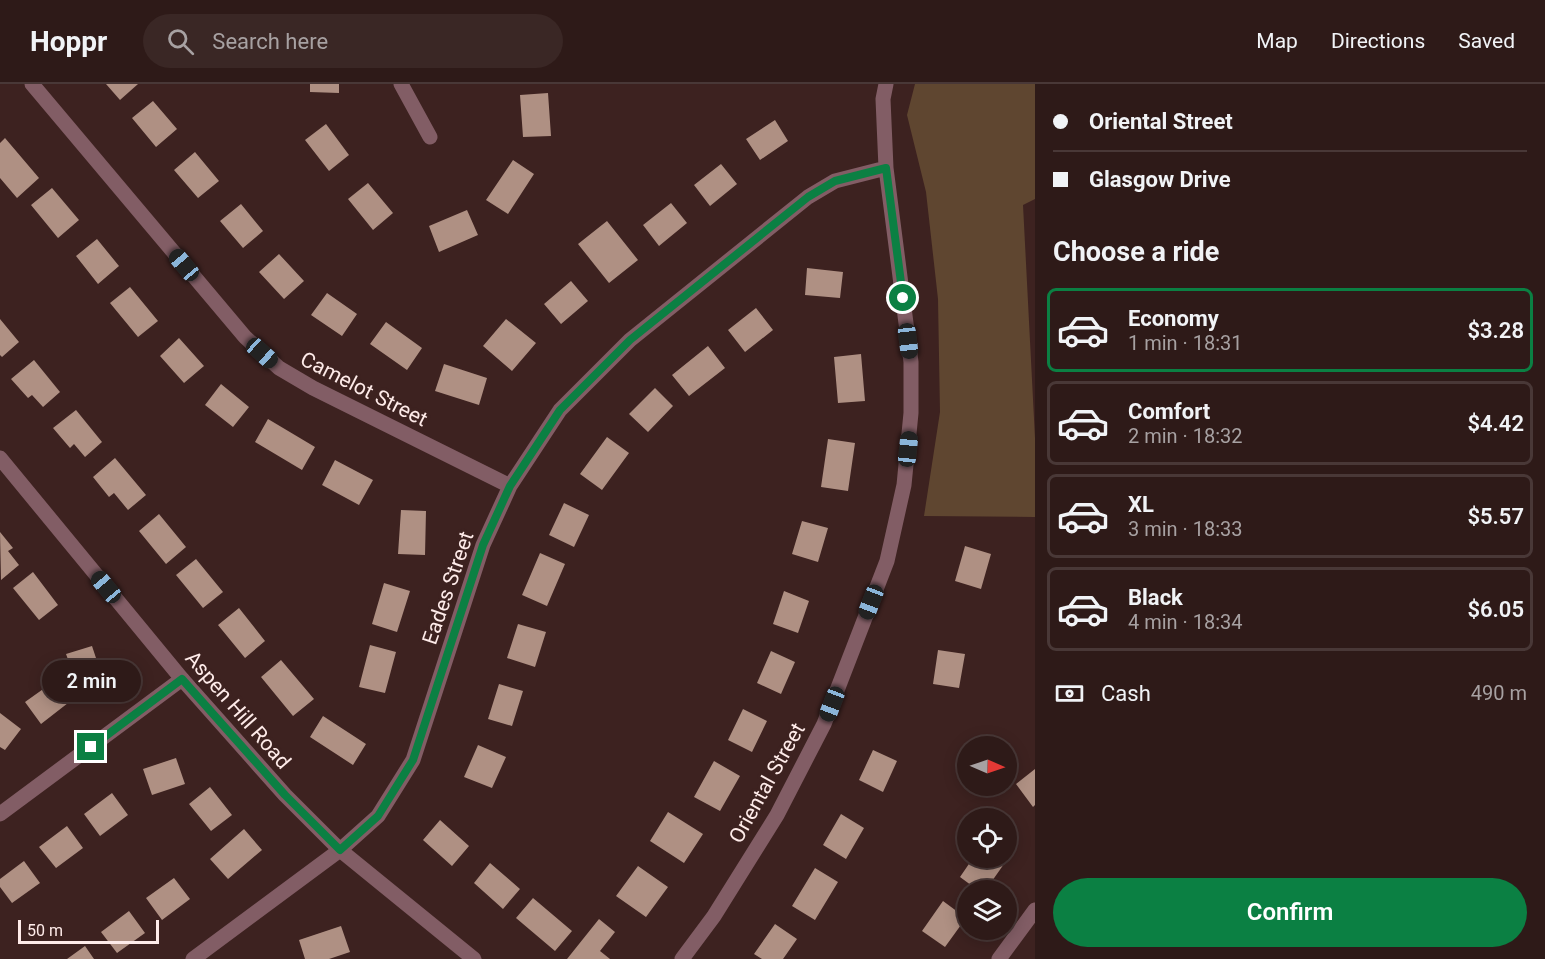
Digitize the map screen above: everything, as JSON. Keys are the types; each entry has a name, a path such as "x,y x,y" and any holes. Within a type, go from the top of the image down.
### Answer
{"street":[{"name":"Camelot Street","path":"32,84 244,338 279,368 313,388 510,486"},
{"path":"401,84 430,137"},
{"name":"Oriental Street","path":"682,959 714,916 777,815 824,724 887,561 904,485 911,413 910,362 886,168 883,99 886,84"},
{"name":"Eades Street","path":"192,959 340,850 378,816 413,760 483,545 510,486 560,410 630,340 808,197 835,181 886,168"},
{"name":"Aspen Hill Road","path":"0,458 182,679 285,795 340,850 474,959"},
{"path":"0,814 182,679"},
{"path":"999,959 1035,910"}],"shaded area":[{"path":"915,84 1035,84 1035,199 1023,205 1035,438 1035,517 924,516 940,412 938,299 926,192 907,115"}],"building":[{"path":"106,84 138,84 120,100"},
{"path":"310,84 339,84 339,93 310,92"},
{"path":"548,93 551,136 523,137 520,95"},
{"path":"153,101 177,129 156,147 132,118"},
{"path":"775,120 788,141 760,160 746,139"},
{"path":"326,124 349,155 329,171 305,140"},
{"path":"5,138 39,178 17,198 0,178 0,143"},
{"path":"195,152 219,181 198,198 174,170"},
{"path":"513,160 534,174 508,214 486,200"},
{"path":"721,164 737,184 710,206 694,185"},
{"path":"368,183 393,213 373,230 348,199"},
{"path":"52,188 79,220 58,238 31,205"},
{"path":"671,203 687,223 659,246 643,225"},
{"path":"241,204 263,231 243,248 220,221"},
{"path":"467,210 478,235 439,252 429,226"},
{"path":"607,221 638,260 609,283 578,244"},
{"path":"97,239 119,266 98,284 76,256"},
{"path":"279,254 304,281 284,299 259,272"},
{"path":"807,268 843,272 840,298 805,295"},
{"path":"571,281 588,301 561,324 544,304"},
{"path":"130,287 158,321 138,337 110,303"},
{"path":"327,293 357,314 342,336 311,315"},
{"path":"756,308 773,330 745,352 728,330"},
{"path":"0,319 19,342 2,357 0,355"},
{"path":"506,319 536,343 512,371 483,346"},
{"path":"386,322 422,348 407,370 370,344"},
{"path":"179,338 204,366 184,383 160,356"},
{"path":"708,346 725,368 689,396 672,375"},
{"path":"861,354 865,401 838,403 834,357"},
{"path":"34,360 60,392 43,407 32,395 28,398 11,379"},
{"path":"444,364 487,378 479,405 435,391"},
{"path":"221,384 249,407 233,427 205,405"},
{"path":"655,388 673,406 648,432 629,414"},
{"path":"76,410 102,442 85,457 74,444 70,448 53,428"},
{"path":"268,419 315,447 302,470 255,442"},
{"path":"607,437 629,453 602,490 580,474"},
{"path":"828,439 855,443 848,491 821,487"},
{"path":"115,458 146,495 128,510 114,493 109,497 93,477"},
{"path":"335,460 373,480 359,505 322,485"},
{"path":"564,503 589,515 574,547 549,535"},
{"path":"401,510 426,511 425,555 398,554"},
{"path":"159,514 186,547 166,564 139,531"},
{"path":"802,521 828,528 818,562 792,554"},
{"path":"0,532 13,548 8,551 19,565 1,580"},
{"path":"965,546 991,554 981,589 955,581"},
{"path":"540,553 565,564 547,606 522,595"},
{"path":"196,559 223,592 203,608 176,575"},
{"path":"33,572 58,605 39,620 13,588"},
{"path":"384,583 410,591 397,632 372,624"},
{"path":"784,591 809,601 798,633 773,624"},
{"path":"239,608 265,641 245,658 218,625"},
{"path":"518,624 546,632 535,667 507,658"},
{"path":"370,645 396,652 385,693 359,687"},
{"path":"92,646 103,679 78,687 66,654"},
{"path":"938,650 965,654 959,688 933,684"},
{"path":"771,651 795,662 781,694 757,683"},
{"path":"281,660 314,699 293,716 261,677"},
{"path":"53,682 68,703 41,724 25,702"},
{"path":"499,684 523,691 512,726 488,719"},
{"path":"743,709 767,721 752,752 728,740"},
{"path":"0,713 21,729 5,750 0,747"},
{"path":"323,716 366,744 353,765 310,737"},
{"path":"478,745 506,757 492,788 464,777"},
{"path":"873,750 897,761 883,792 859,780"},
{"path":"176,758 185,784 152,795 143,769"},
{"path":"714,761 740,776 720,811 694,797"},
{"path":"1035,769 1035,805 1033,807 1017,785"},
{"path":"210,787 232,815 211,831 189,804"},
{"path":"112,793 128,815 100,836 84,814"},
{"path":"668,812 703,834 684,863 650,841"},
{"path":"841,814 864,828 846,859 823,845"},
{"path":"440,820 469,846 452,866 423,840"},
{"path":"67,826 83,848 56,868 39,847"},
{"path":"244,829 262,850 228,879 210,859"},
{"path":"24,861 40,883 12,903 0,887 0,879"},
{"path":"490,863 520,889 503,909 474,883"},
{"path":"638,866 668,887 646,917 616,896"},
{"path":"815,868 838,882 815,920 792,906"},
{"path":"966,868 1001,868 993,880 964,880 960,877"},
{"path":"174,878 190,899 162,920 146,898"},
{"path":"533,898 572,931 555,951 516,918"},
{"path":"943,901 957,911 957,930 945,947 922,931"},
{"path":"129,911 145,933 117,953 101,932"},
{"path":"599,919 615,932 600,951 610,959 567,959"},
{"path":"775,924 797,939 783,959 762,959 754,954"},
{"path":"341,926 350,952 329,959 305,959 299,940"},
{"path":"85,946 94,959 67,959"}],"route":[{"path":"91,747 182,679 285,795 340,850 378,816 413,760 483,545 510,486 560,410 630,340 808,197 835,181 886,168 903,298"}]}
